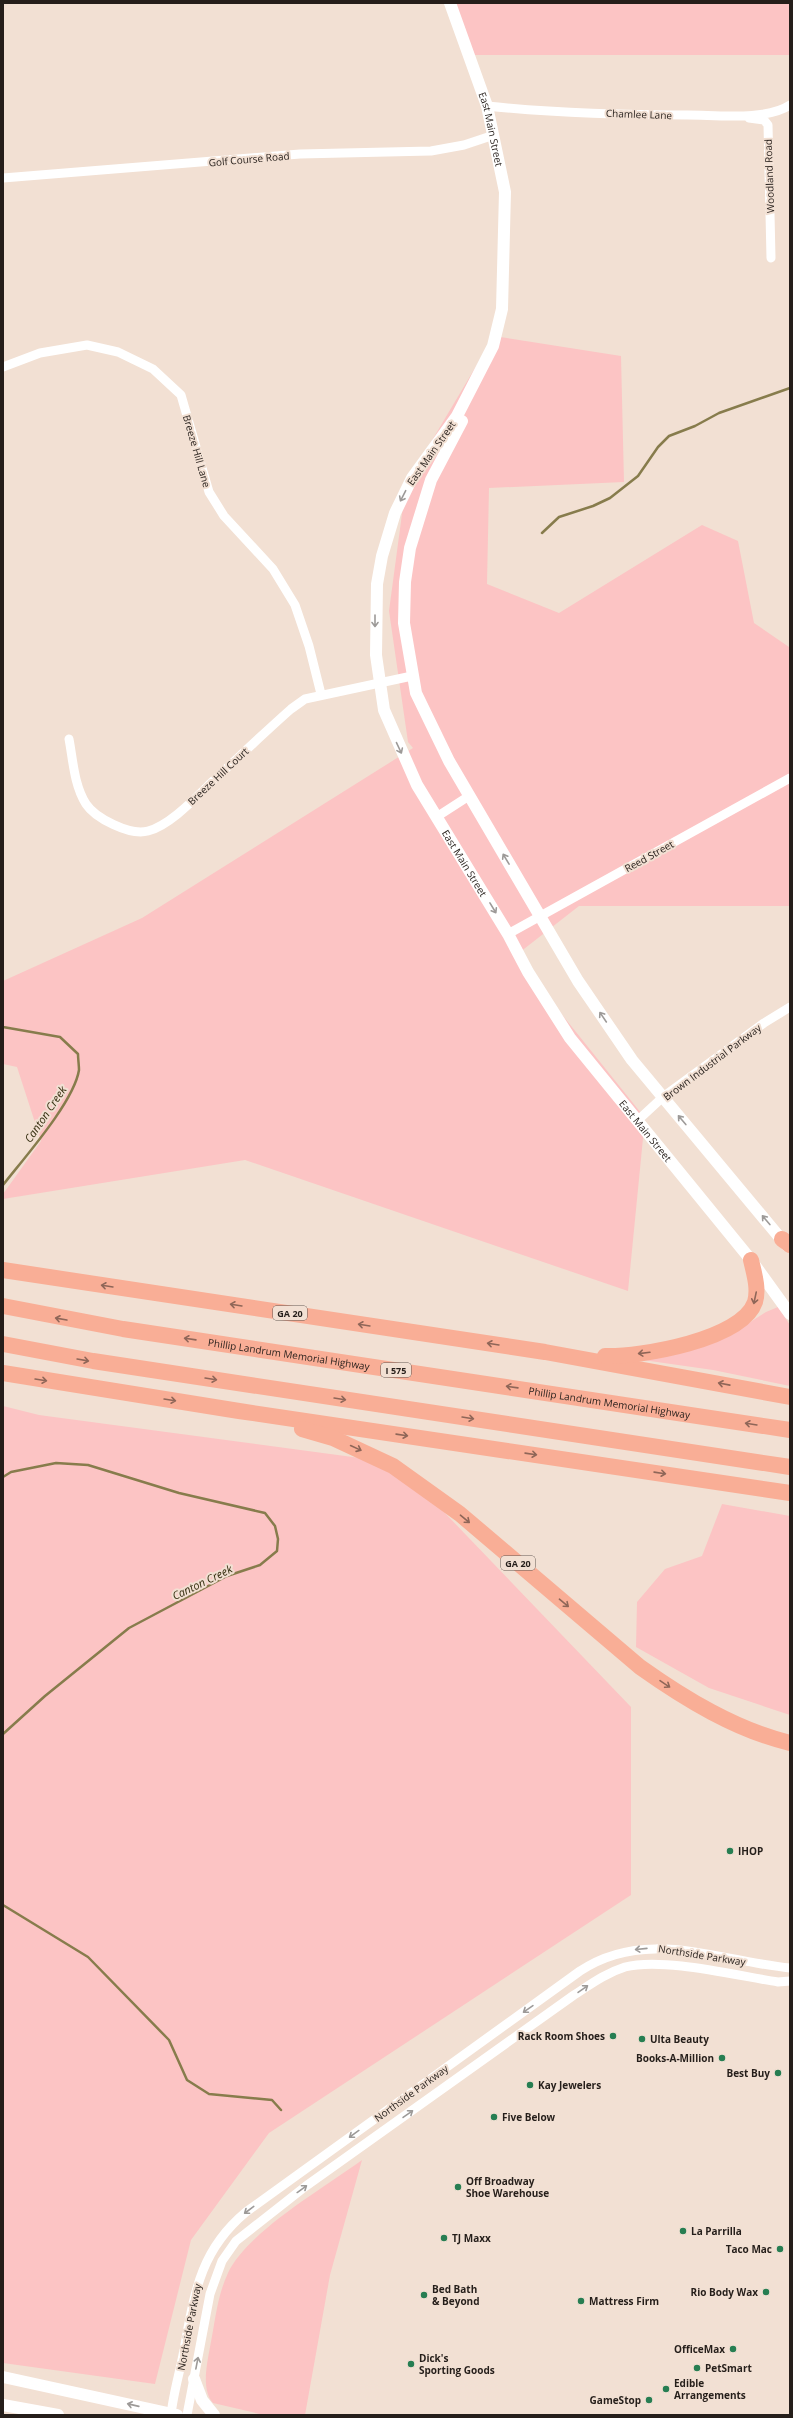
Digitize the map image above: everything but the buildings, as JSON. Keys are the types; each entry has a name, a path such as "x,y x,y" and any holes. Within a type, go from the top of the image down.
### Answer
{"highway":[{"path":"545,1352 629,1355 673,1348 718,1332 740,1321 752,1309 756,1294 751,1260"},
{"name":"GA 20","path":"3,1270 545,1352 790,1396"},
{"name":"Phillip Landrum Memorial Highway","path":"3,1306 123,1329 790,1430"},
{"path":"3,1344 93,1361 790,1467"},
{"name":"GA 20","path":"3,1373 239,1411 333,1438 393,1466 460,1514 640,1667 667,1686 720,1716 749,1729 790,1743"},
{"path":"239,1411 790,1493"}],"main road":[{"name":"East Main Street","path":"450,3 487,106 505,192 506,226 502,309 474,397 431,480 410,548 405,582 404,623 416,693 442,748 469,796 578,980 632,1060 787,1245"},
{"name":"East Main Street","path":"488,355 457,416 412,478 395,513 382,556 377,584 376,655 384,710 390,728 417,785 438,816 508,934 528,972 570,1038 751,1260 790,1314"},
{"path":"3,2377 173,2415"},
{"path":"194,2379 202,2400 214,2415"},
{"path":"3,2404 58,2415"}],"street":[{"name":"Chamlee Lane","path":"487,106 526,110 740,116 781,111 790,105"},
{"name":"Woodland Road","path":"740,116 764,120 768,125 771,258"},
{"name":"Golf Course Road","path":"3,178 300,154 431,151 464,145 494,135"},
{"name":"Breeze Hill Lane","path":"3,367 40,353 87,345 118,352 154,369 180,395 208,492 224,516 273,569 295,605 309,646 321,694"},
{"name":"Breeze Hill Court","path":"69,739 77,783 86,804 102,818 121,828 136,831 147,831 164,823 190,802 290,709 305,699 321,694 412,676"},
{"name":"Reed Street","path":"508,934 790,778"},
{"path":"438,816 469,796"},
{"name":"Brown Industrial Parkway","path":"637,1122 663,1097 764,1023 790,1007"},
{"name":"Northside Parkway","path":"173,2415 194,2293 202,2269 215,2244 229,2227 246,2212 548,1994 603,1958 634,1949 659,1948 790,1968"},
{"name":"Northside Parkway","path":"187,2415 214,2280 226,2254 241,2236 306,2186 602,1976 626,1967 656,1964 778,1982 790,1981"}],"shaded area":[{"path":"449,3 790,3 790,55 466,55"},
{"path":"494,336 621,356 624,482 489,488 487,584 559,613 702,525 738,541 754,623 789,647 790,906 579,906 515,956 645,1118 628,1291 245,1160 3,1199 3,1194 41,1141 17,1067 3,1064 3,981 142,918 413,748 408,742 389,611 406,484"},
{"path":"778,1307 790,1325 790,1386 713,1370 643,1360 741,1328 766,1312"},
{"path":"3,1406 39,1415 397,1463 631,1707 631,1895 269,2133 191,2240 155,2384 3,2363"},
{"path":"722,1504 790,1516 790,1715 709,1688 636,1647 637,1602 665,1569 702,1556"},
{"path":"362,2160 330,2275 305,2415 264,2415 213,2403 207,2391 206,2368 219,2300 228,2273 238,2258 252,2242 269,2227 308,2197"}],"waterway":[{"path":"542,533 559,517 593,506 610,498 638,476 658,447 669,436 695,426 719,413 790,388"},
{"name":"Canton Creek","path":"3,1027 60,1037 78,1054 79,1070 68,1098 47,1129 3,1185"},
{"name":"Canton Creek","path":"3,1477 11,1472 56,1463 88,1465 179,1493 265,1513 275,1526 278,1539 277,1551 260,1565 227,1576 129,1628 45,1696 3,1734"},
{"path":"3,1905 88,1957 169,2040 187,2080 209,2094 272,2100 281,2110"}],"place":[{"name":"IHOP","path":"730,1851"},
{"name":"Rack Room Shoes","path":"613,2036"},
{"name":"Ulta Beauty","path":"642,2039"},
{"name":"Books-A-Million","path":"722,2058"},
{"name":"Best Buy","path":"778,2073"},
{"name":"Kay Jewelers","path":"530,2085"},
{"name":"Five Below","path":"494,2117"},
{"name":"Off Broadway Shoe Warehouse","path":"458,2187"},
{"name":"La Parrilla","path":"683,2231"},
{"name":"TJ Maxx","path":"444,2238"},
{"name":"Taco Mac","path":"780,2249"},
{"name":"Rio Body Wax","path":"766,2292"},
{"name":"Bed Bath & Beyond","path":"424,2295"},
{"name":"Mattress Firm","path":"581,2301"},
{"name":"OfficeMax","path":"733,2349"},
{"name":"Dick's Sporting Goods","path":"411,2364"},
{"name":"PetSmart","path":"697,2368"},
{"name":"Edible Arrangements","path":"666,2389"},
{"name":"GameStop","path":"649,2400"}]}
